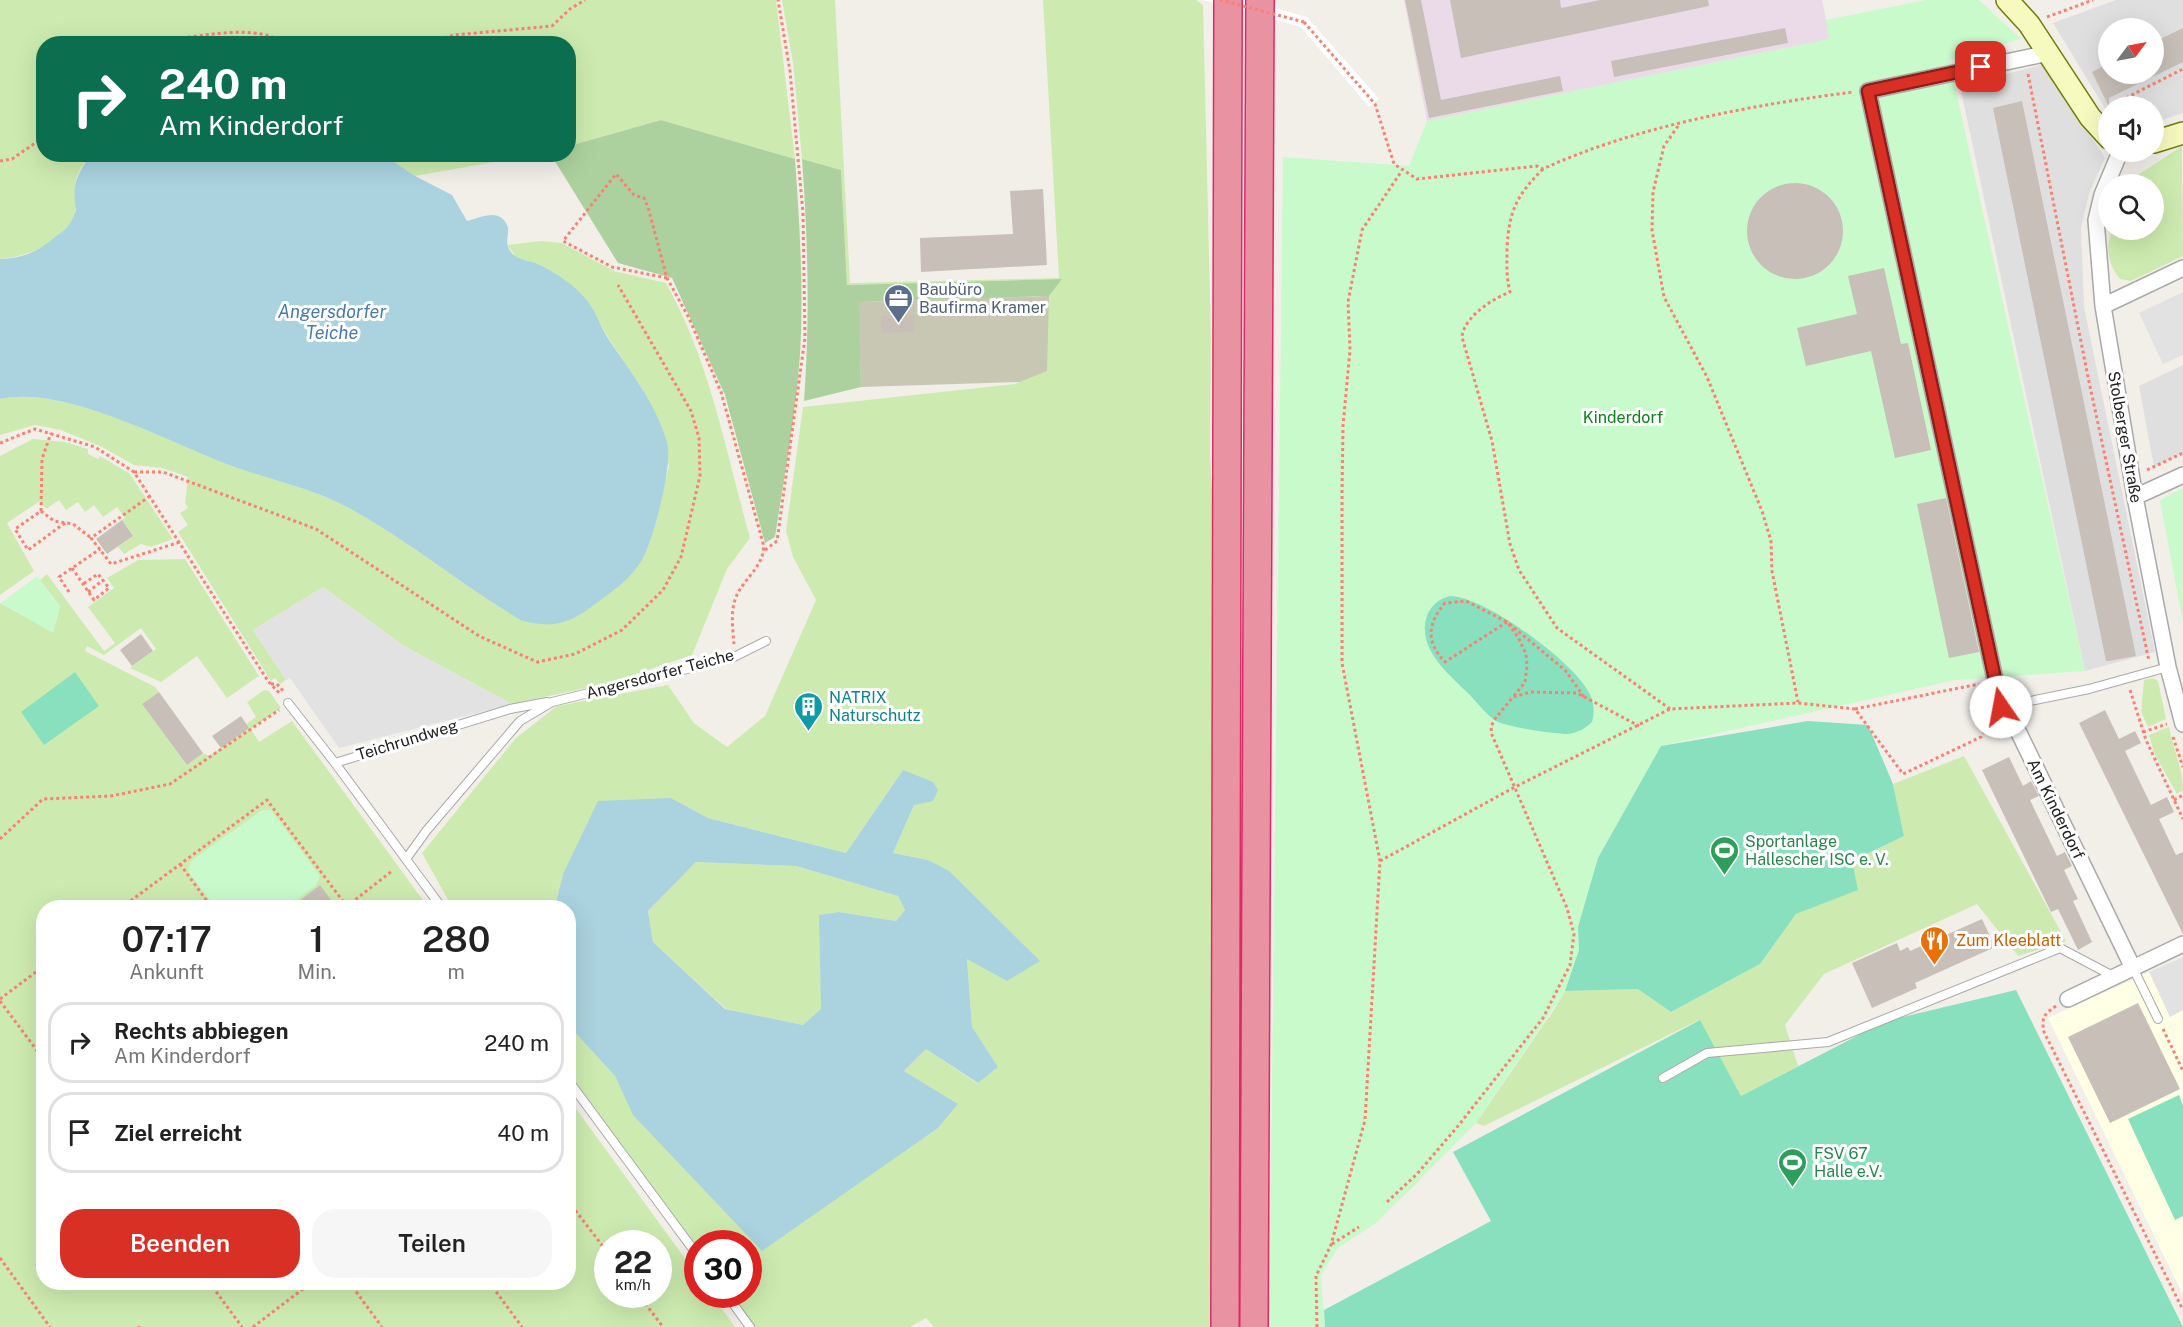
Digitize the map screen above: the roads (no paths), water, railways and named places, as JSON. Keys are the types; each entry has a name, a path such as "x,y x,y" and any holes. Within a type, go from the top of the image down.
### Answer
{"highway":[{"path":"1225,1327 1228,0"},
{"path":"1254,1327 1262,8"}],"street":[{"path":"2007,0 2029,24 2098,126"},
{"name":"Am Kinderdorf","path":"2049,53 1868,91 2001,707 2019,733 2133,968"},
{"path":"2164,139 2183,133"},
{"name":"Stolberger Straße","path":"2116,162 2102,195 2096,220 2103,306 2176,723"},
{"path":"2103,306 2183,268"},
{"path":"2135,497 2183,475"},
{"path":"2068,999 2183,945"}],"lane":[{"name":"Angersdorfer Teiche","path":"406,859 427,830 520,721 552,702 735,656 766,641"},
{"path":"2001,707 2168,667"},
{"name":"Teichrundweg","path":"288,703 335,763 510,709 552,702"},
{"path":"335,763 436,900"},
{"path":"1663,1078 1707,1053 1828,1042 2060,948 2114,977"},
{"path":"2133,968 2158,1019"},
{"path":"576,1091 684,1237"},
{"path":"736,1308 750,1327"}],"water":[{"name":"Angersdorfer Teiche","path":"86,162 394,162 415,176 452,195 467,221 490,215 500,217 508,227 507,244 515,256 536,263 557,275 588,301 609,340 650,401 662,428 668,452 666,479 651,539 637,568 616,589 578,616 547,624 520,620 393,534 335,501 238,468 87,408 56,400 27,397 0,399 0,259 20,256 37,250 68,226 76,210 76,181"},
{"path":"903,770 933,782 938,790 933,801 914,805 893,853 928,860 949,871 1040,961 1007,981 967,959 972,1027 998,1067 978,1083 926,1049 904,1071 958,1104 938,1128 762,1251 762,1230 742,1230 633,1115 615,1076 576,1034 576,900 557,900 563,874 598,801 671,798 708,818 846,853","holes":["696,862 796,866 898,896 905,910 896,921 839,912 819,915 821,1009 803,1025 725,1009 653,942 648,911"]}],"place":[{"name":"Baubüro Baufirma Kramer","path":"898,324"},
{"name":"NATRIX Naturschutz","path":"808,732"},
{"name":"Sportanlage Hallescher ISC e. V.","path":"1724,876"},
{"name":"Zum Kleeblatt","path":"1935,966"},
{"name":"FSV 67 Halle e.V.","path":"1793,1188"}],"park label":[{"name":"Kinderdorf","path":"1623,417"}]}
